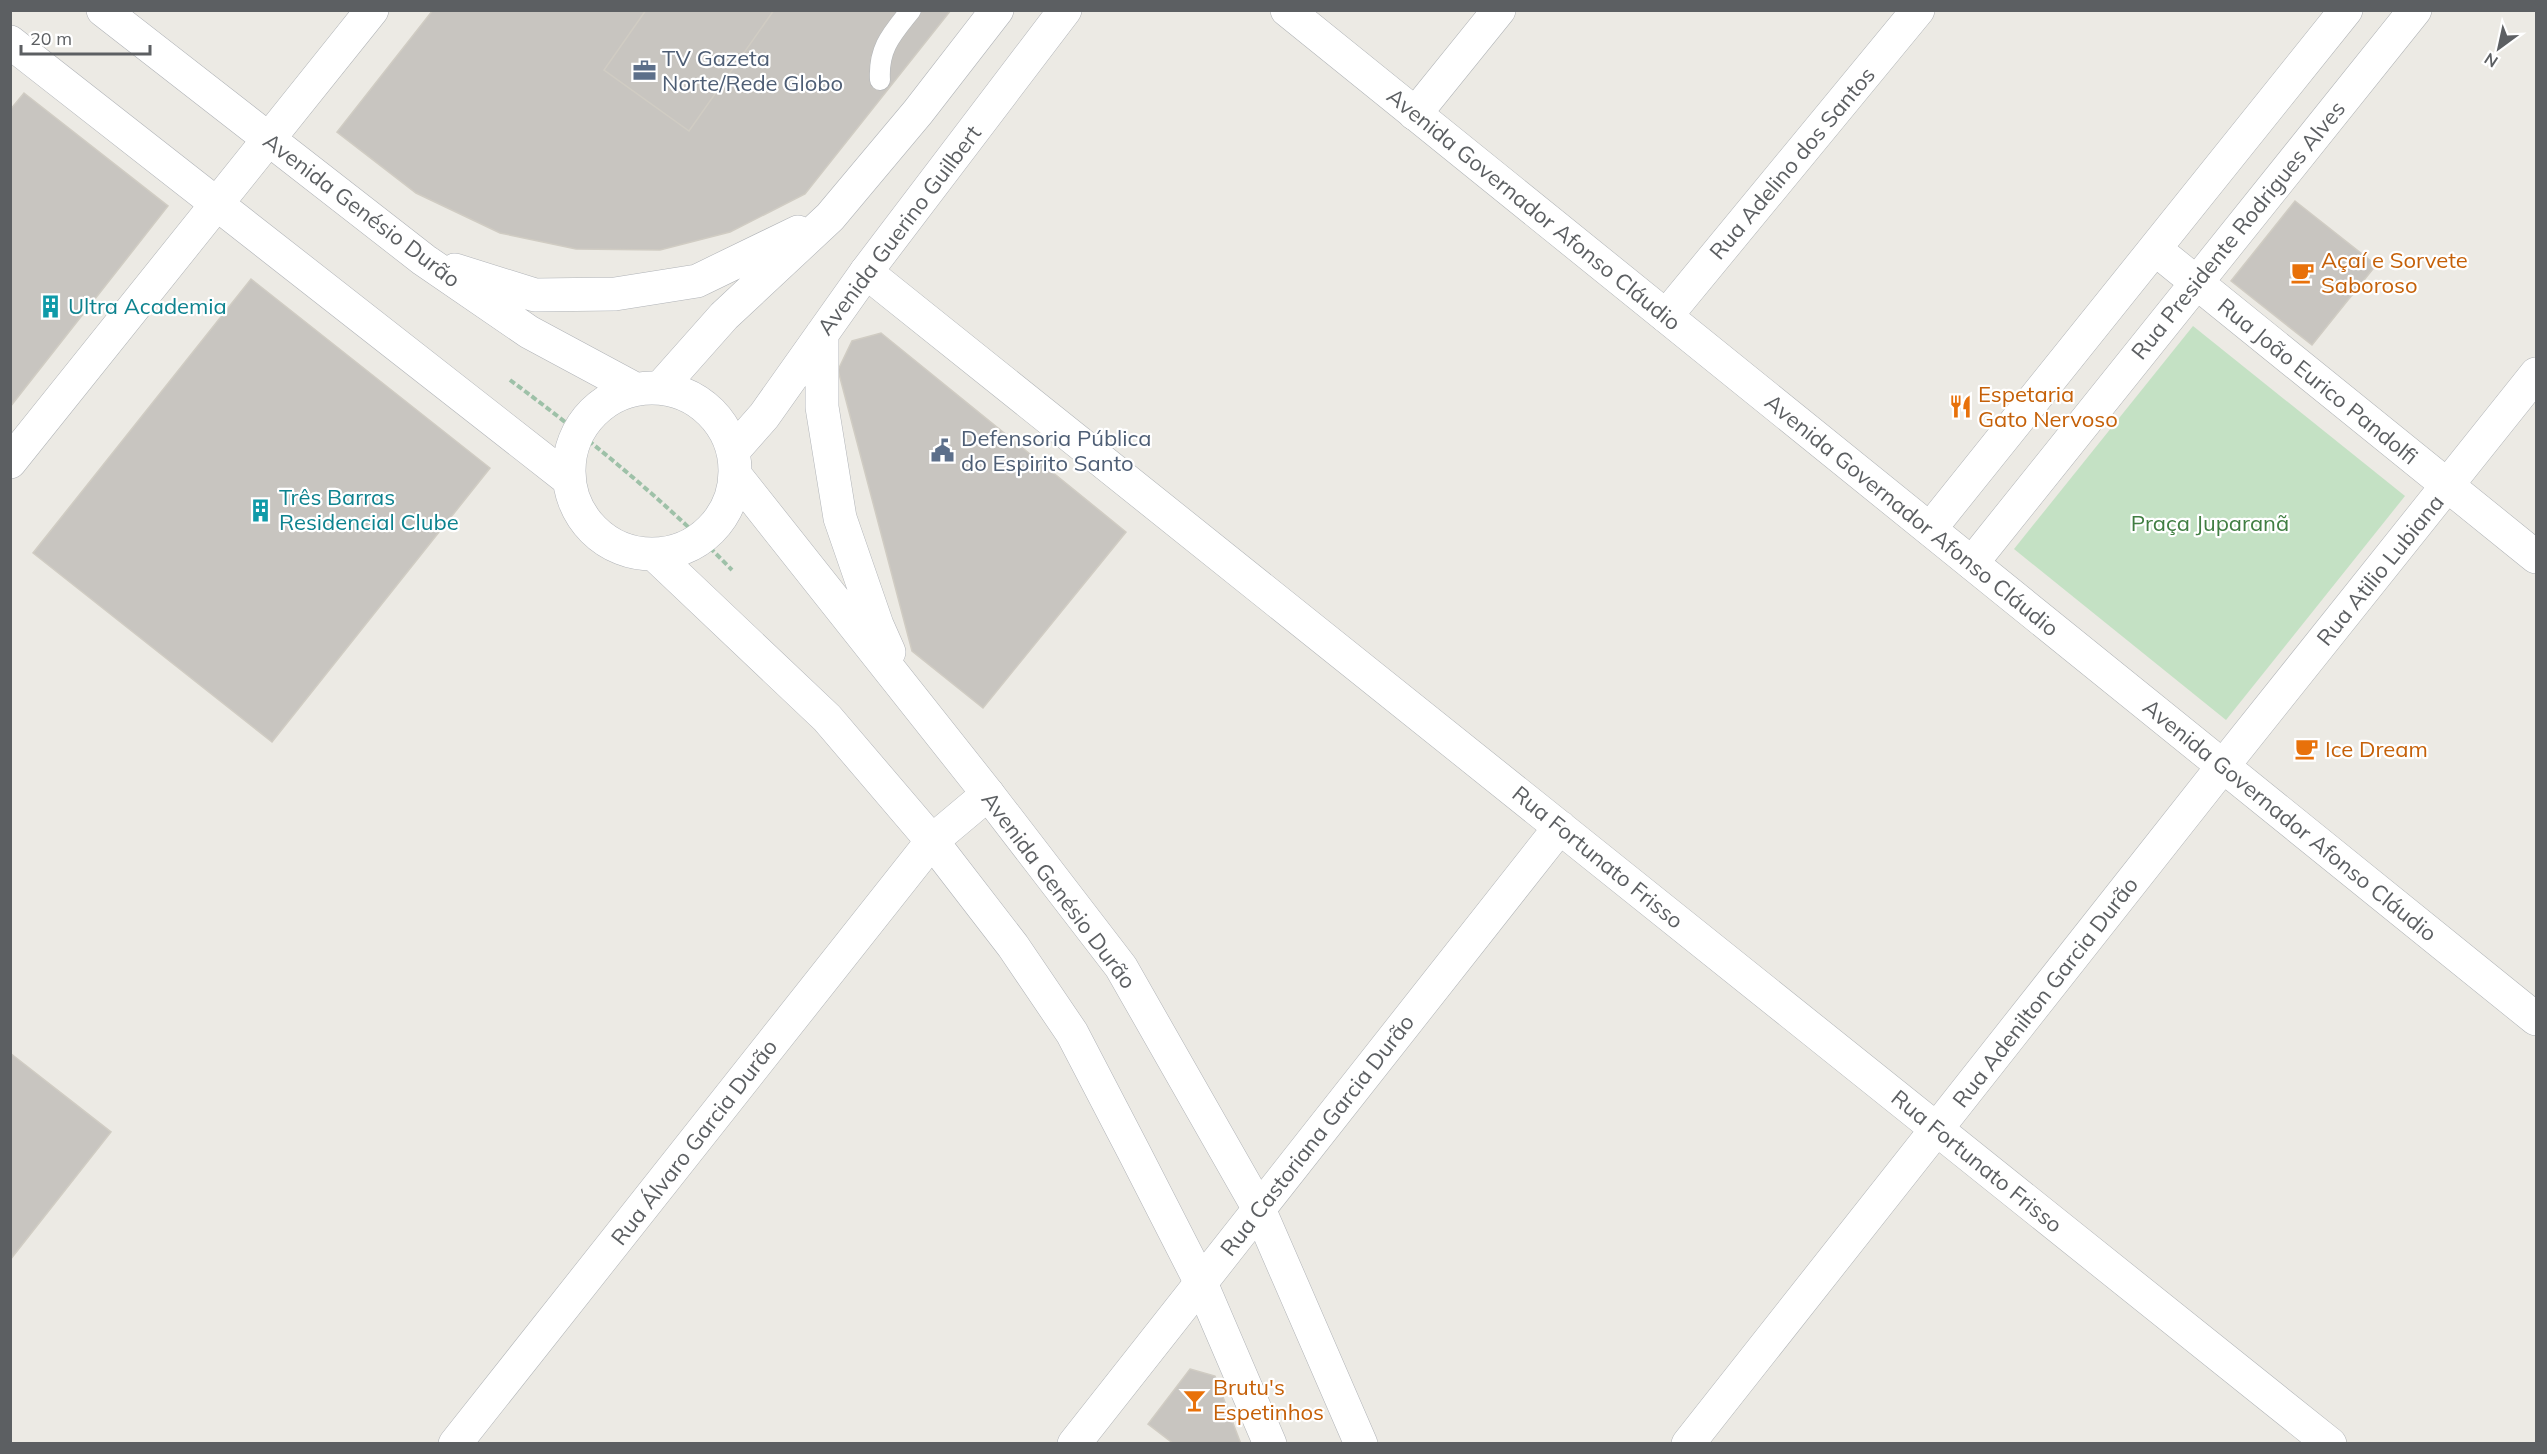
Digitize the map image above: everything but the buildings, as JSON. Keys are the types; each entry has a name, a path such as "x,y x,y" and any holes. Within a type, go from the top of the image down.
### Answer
{"street":[{"name":"Avenida Genésio Durão","path":"103,10 424,260 529,332 648,388"},
{"path":"10,462 372,10"},
{"path":"648,388 830,217 918,112 997,10"},
{"name":"Avenida Guerino Guilbert","path":"735,463 764,416 866,272 1065,10"},
{"name":"Avenida Governador Afonso Cláudio","path":"1287,10 2536,1019"},
{"path":"1415,114 1499,10"},
{"name":"Rua Adelino dos Santos","path":"1666,316 1918,10"},
{"path":"1930,530 2346,10"},
{"name":"Rua Presidente Rodrigues Alves","path":"1972,562 2415,10"},
{"path":"10,42 568,479"},
{"path":"424,260 535,295 615,294 697,281 830,217"},
{"name":"Rua João Eurico Pandolfi","path":"2155,249 2536,557"},
{"name":"Rua Fortunato Frisso","path":"866,272 1936,1129 2316,1439"},
{"path":"822,333 822,407 840,518 878,626 907,692"},
{"name":"Rua Atilio Lubiana","path":"2223,766 2536,374"},
{"path":"648,388 685,394 707,407 724,427 735,463 731,500 720,521 702,539 680,550 655,555 630,552 607,541 588,525 574,503 568,479 570,454 578,431 593,411 612,397 648,388"},
{"name":"Avenida Genésio Durão","path":"735,463 907,692 1121,967 1259,1209 1361,1443"},
{"path":"655,555 827,718 932,841 1013,946 1072,1033 1201,1283 1270,1443"},
{"name":"Rua Adenilton Garcia Durão","path":"1688,1443 2223,766"},
{"name":"Rua Álvaro Garcia Durão","path":"455,1443 932,841 988,794"},
{"name":"Rua Castoriana Garcia Durão","path":"1074,1443 1560,827"}],"lane":[{"path":"880,80 879,62 888,38 911,10"}],"green space":[{"name":"Praça Juparanã","path":"2193,326 2405,496 2226,720 2014,549"}],"place":[{"name":"TV Gazeta Norte/Rede Globo","path":"644,71"},
{"name":"Açaí e Sorvete Saboroso","path":"2303,273"},
{"name":"Ultra Academia","path":"50,306"},
{"name":"Espetaria Gato Nervoso","path":"1960,407"},
{"name":"Defensoria Pública do Espirito Santo","path":"943,451"},
{"name":"Três Barras Residencial Clube","path":"261,510"},
{"name":"Ice Dream","path":"2307,749"},
{"name":"Brutu's Espetinhos","path":"1195,1400"}]}
